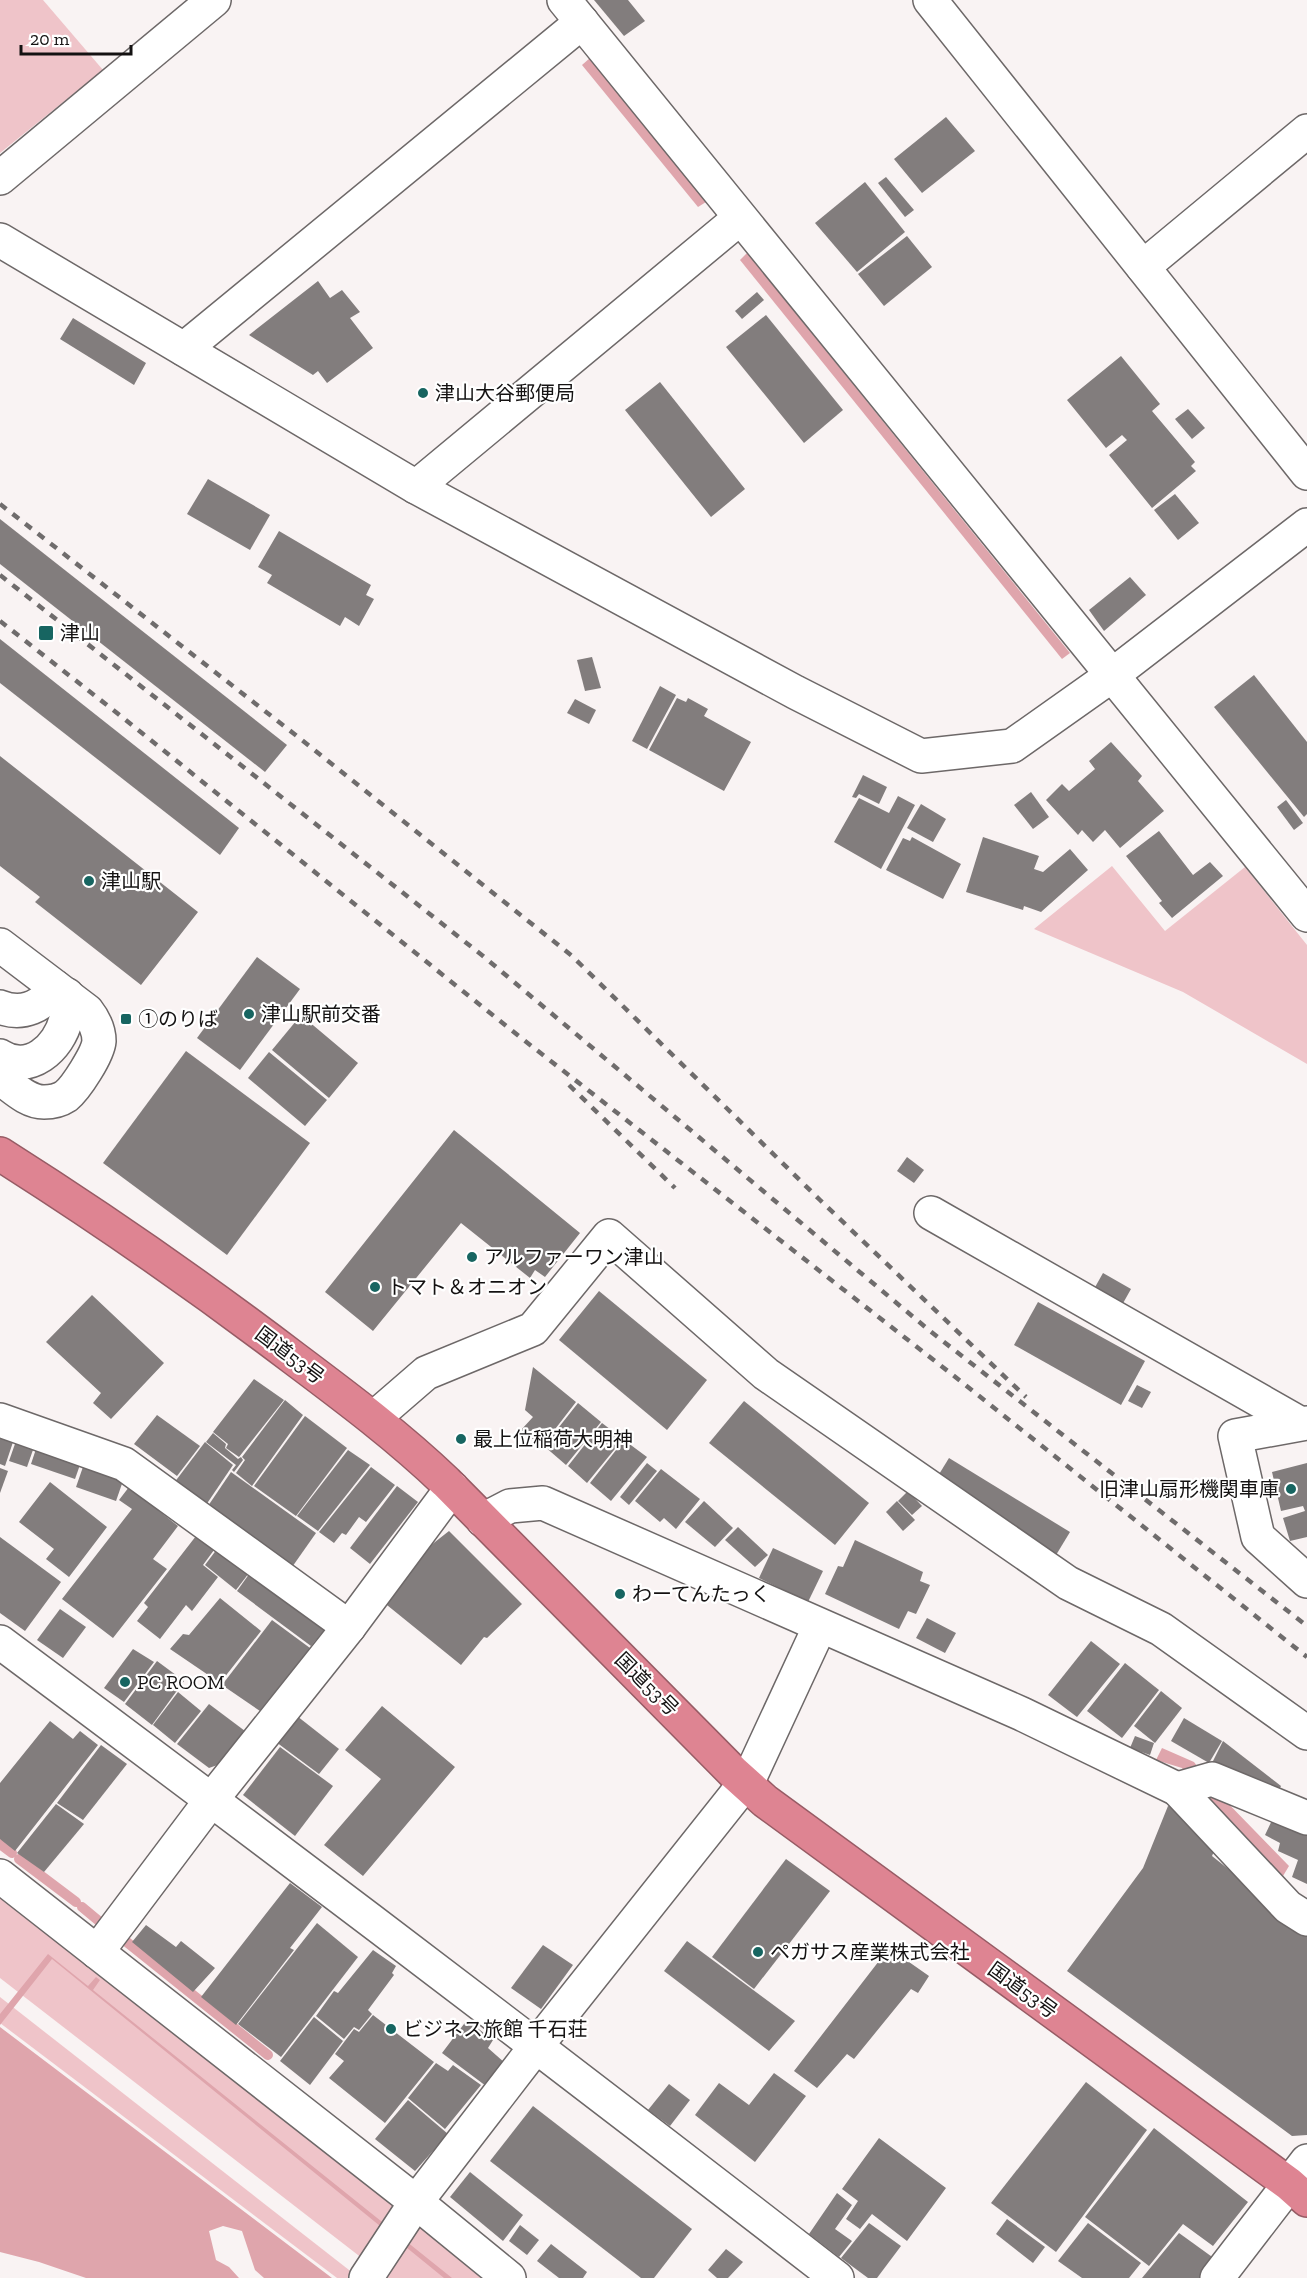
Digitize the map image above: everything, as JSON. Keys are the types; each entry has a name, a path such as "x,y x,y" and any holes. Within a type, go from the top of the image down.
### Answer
{"highway":[{"name":"国道53号","path":"0,1154 98,1216 245,1321 374,1418 452,1488 745,1783 781,1814 1301,2182"}],"street":[{"path":"0,178 214,0"},
{"path":"930,0 1307,473"},
{"path":"184,349 573,11 1307,915"},
{"path":"1143,267 1307,132"},
{"path":"416,487 740,218"},
{"path":"0,240 416,487 795,692 921,756 1012,746 1111,676 1307,525"},
{"path":"0,945 87,1011 94,1020 99,1041 97,1052 66,1095 46,1102 36,1101 0,1078"},
{"path":"0,1006 15,1011 27,1010 61,991"},
{"path":"0,1056 8,1061 28,1063 44,1053 66,1021 61,991"},
{"path":"931,1213 1303,1423"},
{"path":"374,1418 426,1373 533,1329 609,1236 766,1374 1068,1583 1161,1629 1307,1733"},
{"path":"0,1420 124,1464 349,1627"},
{"path":"1303,1423 1235,1436 1258,1537 1307,1581"},
{"path":"97,1952 212,1799 349,1627 452,1488"},
{"path":"483,1520 510,1506 543,1503 1022,1714 1177,1789 1288,1907 1307,1919"},
{"path":"366,2278 410,2210 537,2045 750,1777 820,1626"},
{"path":"0,1642 537,2045 837,2278"},
{"path":"1177,1789 1212,1779 1307,1818"},
{"path":"0,1876 97,1952 410,2210 509,2278"},
{"path":"1217,2278 1301,2182"}],"shaded area":[{"path":"0,0 43,0 103,70 0,153"},
{"path":"590,58 706,202 698,207 582,65"},
{"path":"747,253 1070,653 1062,659 740,260"},
{"path":"1112,866 1165,931 1245,867 1307,945 1307,1064 1183,992 1034,929"},
{"path":"1162,1748 1194,1762 1218,1793 1289,1866 1283,1876 1199,1797 1182,1768 1156,1760"},
{"path":"0,1888 400,2208 367,2262 0,1978"},
{"path":"48,1954 88,1986 96,1977 100,1980 93,1990 452,2278 444,2278 52,1959 0,2025 0,2014"},
{"path":"0,1997 358,2277 337,2278 0,2023"},
{"path":"0,2027 332,2278 264,2278 255,2270 242,2231 223,2226 209,2231 216,2260 229,2267 239,2278 86,2278 0,2252"},
{"path":"415,2221 485,2278 385,2278"}],"building":[{"path":"594,0 628,0 645,21 624,36"},
{"path":"946,117 975,151 922,193 894,159"},
{"path":"886,177 914,210 905,217 878,183"},
{"path":"865,182 905,232 857,272 815,223"},
{"path":"907,236 932,267 884,306 858,274"},
{"path":"318,281 330,298 342,290 360,312 350,318 373,348 327,383 318,371 313,375 249,335"},
{"path":"757,292 764,300 742,319 735,311"},
{"path":"766,315 843,410 804,443 726,347"},
{"path":"73,318 146,363 134,385 60,339"},
{"path":"1121,356 1160,404 1152,411 1195,462 1191,466 1196,471 1152,508 1109,455 1127,440 1122,435 1106,448 1067,400"},
{"path":"660,382 745,489 711,517 625,410"},
{"path":"1188,409 1205,428 1192,439 1175,419"},
{"path":"208,479 270,515 250,550 187,514"},
{"path":"1175,494 1199,523 1178,540 1154,510"},
{"path":"0,519 287,745 265,772 0,564"},
{"path":"279,531 371,585 366,595 374,599 359,626 345,617 340,626 267,583 272,575 258,567"},
{"path":"1130,577 1146,595 1104,631 1089,610"},
{"path":"0,639 239,828 220,855 0,683"},
{"path":"592,657 601,688 585,691 577,660"},
{"path":"1254,675 1307,742 1307,814 1304,817 1214,707"},
{"path":"660,686 676,695 647,749 632,741"},
{"path":"677,698 686,702 688,698 708,709 704,716 751,742 724,791 649,750"},
{"path":"575,699 596,710 589,724 567,713"},
{"path":"1111,742 1142,776 1138,781 1164,811 1120,848 1105,830 1093,842 1082,830 1078,835 1046,800 1062,784 1069,791 1095,769 1089,761"},
{"name":"津山駅","path":"0,756 198,912 141,985 35,902 40,897 0,866"},
{"path":"863,775 887,787 879,804 859,794 856,798 852,797"},
{"path":"1031,792 1049,817 1033,829 1014,805"},
{"path":"898,796 915,805 881,869 834,842 859,798 889,813"},
{"path":"1286,800 1303,823 1294,830 1277,807"},
{"path":"921,804 946,819 933,842 907,828"},
{"path":"1159,831 1193,875 1210,862 1223,876 1172,918 1159,903 1162,901 1126,856"},
{"path":"912,837 961,864 943,899 886,870 903,838 910,841"},
{"path":"983,837 1039,856 1034,869 1043,872 1070,849 1088,870 1041,912 1024,906 1023,910 966,892"},
{"name":"津山駅前交番","path":"257,957 300,989 240,1070 197,1038"},
{"path":"301,1015 358,1063 329,1098 272,1050"},
{"path":"186,1051 310,1143 227,1255 103,1163"},
{"path":"269,1052 327,1100 305,1126 248,1078"},
{"path":"454,1130 580,1233 545,1277 535,1270 530,1278 461,1223 373,1331 325,1292"},
{"path":"907,1157 924,1170 914,1183 897,1171"},
{"path":"1103,1273 1131,1289 1122,1305 1094,1289"},
{"path":"599,1291 707,1380 667,1430 559,1340"},
{"path":"92,1295 164,1363 111,1419 93,1403 101,1393 46,1342"},
{"path":"1038,1302 1145,1361 1121,1405 1014,1345"},
{"path":"533,1367 576,1402 542,1446 521,1430 533,1417 525,1410"},
{"path":"254,1379 284,1400 239,1457 226,1448 228,1444 213,1432"},
{"path":"1137,1385 1151,1392 1142,1408 1128,1401"},
{"path":"285,1400 303,1415 252,1486 236,1473 245,1460 242,1457"},
{"path":"744,1401 869,1503 835,1545 709,1443"},
{"path":"578,1403 601,1422 566,1465 544,1446"},
{"path":"157,1415 200,1446 177,1476 134,1444"},
{"path":"305,1416 347,1448 296,1516 254,1486"},
{"path":"602,1423 623,1439 587,1483 568,1466"},
{"path":"213,1433 226,1444 225,1448 238,1459 241,1457 243,1460 234,1472 232,1470 236,1465 206,1442"},
{"path":"0,1434 14,1439 5,1466 0,1464"},
{"path":"624,1440 647,1457 611,1501 590,1483"},
{"path":"16,1441 34,1447 27,1467 9,1461"},
{"path":"205,1442 233,1465 206,1505 174,1483"},
{"path":"37,1446 81,1462 75,1479 31,1464"},
{"path":"348,1450 370,1465 318,1531 297,1516"},
{"path":"949,1458 1070,1532 1050,1565 933,1484"},
{"path":"647,1463 657,1471 629,1505 620,1497"},
{"name":"旧津山扇形機関車庫","path":"1307,1463 1307,1537 1290,1541 1283,1518 1305,1511 1303,1506 1281,1511 1272,1472"},
{"path":"84,1464 124,1478 116,1501 76,1487"},
{"path":"371,1467 395,1485 366,1522 359,1517 346,1535 342,1533 334,1543 319,1532"},
{"path":"0,1468 8,1471 0,1493"},
{"path":"661,1469 700,1499 676,1529 664,1518 660,1522 635,1501"},
{"path":"231,1472 316,1533 290,1570 208,1506"},
{"path":"50,1482 107,1527 69,1577 46,1559 54,1549 19,1522"},
{"path":"397,1486 418,1502 370,1564 350,1548"},
{"path":"129,1487 178,1526 153,1559 167,1569 113,1638 62,1599 132,1509 119,1500"},
{"path":"908,1491 922,1506 912,1515 898,1501"},
{"path":"704,1501 733,1528 715,1547 685,1522"},
{"path":"897,1501 915,1520 903,1531 886,1512"},
{"path":"738,1527 768,1555 755,1567 725,1540"},
{"path":"449,1531 522,1604 487,1638 484,1637 461,1665 382,1601 421,1553"},
{"path":"196,1536 214,1550 203,1565 218,1577 192,1611 186,1605 160,1639 137,1621 148,1607 144,1603"},
{"path":"0,1537 61,1582 25,1631 0,1613"},
{"path":"855,1540 923,1572 920,1581 930,1585 916,1614 908,1611 899,1629 825,1594 838,1566 843,1567"},
{"path":"773,1548 823,1571 808,1602 759,1578"},
{"path":"217,1549 249,1573 236,1590 205,1565"},
{"path":"252,1570 326,1628 311,1646 237,1591"},
{"path":"220,1598 261,1631 220,1683 170,1649 183,1634 189,1635"},
{"path":"60,1609 86,1627 63,1658 37,1640"},
{"path":"927,1618 956,1633 945,1653 916,1638"},
{"path":"272,1620 310,1648 260,1711 222,1685"},
{"path":"1091,1641 1120,1664 1077,1717 1048,1695"},
{"path":"133,1649 154,1662 124,1702 104,1688"},
{"path":"157,1661 184,1681 152,1725 125,1704"},
{"path":"1125,1663 1159,1690 1122,1738 1087,1711"},
{"path":"1161,1691 1182,1708 1155,1743 1134,1726"},
{"path":"178,1692 201,1711 175,1743 153,1725"},
{"path":"209,1704 245,1731 223,1763 209,1768 177,1744"},
{"path":"382,1706 455,1767 363,1876 324,1845 381,1779 345,1750"},
{"path":"297,1716 339,1749 319,1774 276,1742"},
{"path":"1184,1718 1222,1741 1209,1763 1171,1741"},
{"path":"50,1721 73,1739 80,1731 98,1745 15,1851 0,1839 0,1783"},
{"path":"1135,1736 1154,1743 1150,1755 1130,1748"},
{"path":"1223,1741 1281,1786 1276,1796 1210,1767"},
{"path":"101,1745 127,1764 83,1820 57,1803"},
{"path":"280,1747 333,1786 295,1836 243,1795"},
{"path":"56,1804 84,1824 44,1872 17,1853"},
{"path":"1168,1806 1173,1807 1215,1849 1212,1856 1282,1912 1278,1915 1307,1937 1307,2135 1292,2136 1067,1971 1143,1868"},
{"path":"1274,1816 1307,1832 1307,1884 1292,1877 1298,1860 1278,1851 1280,1843 1265,1835"},
{"path":"786,1859 830,1891 754,1989 712,1957"},
{"path":"290,1883 322,1907 290,1948 294,1950 236,2025 201,1997"},
{"path":"317,1923 358,1957 281,2057 238,2024"},
{"path":"146,1925 176,1947 181,1941 215,1968 193,1992 132,1942"},
{"path":"687,1941 795,2021 769,2051 664,1971"},
{"path":"543,1945 573,1965 541,2009 511,1988"},
{"path":"889,1948 929,1976 918,1993 911,1989 854,2059 847,2054 817,2088 794,2071"},
{"path":"373,1950 396,1966 392,1973 394,1975 368,2010 372,2014 359,2030 354,2027 344,2039 316,2016 334,1991 338,1993"},
{"path":"373,2015 434,2062 385,2123 329,2078 344,2061 335,2054 354,2029 359,2032"},
{"path":"314,2017 343,2041 310,2085 280,2061"},
{"path":"467,2020 493,2040 488,2048 505,2063 486,2086 442,2053"},
{"path":"436,2063 448,2071 453,2065 481,2085 445,2129 408,2098"},
{"path":"774,2073 806,2096 755,2162 695,2115 719,2083 749,2105"},
{"path":"1086,2082 1147,2130 1056,2252 991,2203"},
{"path":"669,2084 690,2100 670,2126 648,2110"},
{"path":"408,2100 448,2134 415,2171 375,2139"},
{"path":"533,2106 692,2229 654,2278 641,2278 490,2161"},
{"path":"1154,2128 1248,2202 1213,2246 1183,2224 1149,2266 1085,2217"},
{"path":"879,2138 946,2188 907,2241 872,2214 860,2229 846,2219 858,2201 842,2189"},
{"path":"470,2172 523,2215 503,2241 450,2197"},
{"path":"837,2193 852,2205 835,2229 852,2241 839,2257 809,2234"},
{"path":"1007,2219 1045,2247 1033,2263 996,2234"},
{"path":"869,2223 901,2246 877,2278 868,2278 841,2258"},
{"path":"1088,2223 1141,2263 1129,2278 1082,2278 1058,2261"},
{"path":"520,2225 539,2240 527,2255 509,2241"},
{"path":"1179,2233 1215,2259 1199,2278 1142,2278"},
{"path":"551,2244 587,2272 583,2278 559,2278 537,2261"},
{"path":"726,2249 743,2262 728,2278 717,2278 708,2270"}],"waterway":[{"path":"0,1844 12,1853"},
{"path":"19,1859 76,1902"},
{"path":"82,1907 100,1922"},
{"path":"123,1939 268,2055"}],"railway":[{"path":"0,504 293,733 572,956 820,1200 1026,1397"},
{"path":"0,575 483,956 930,1331 1307,1626"},
{"path":"0,621 520,1037 949,1372 1307,1657"},
{"path":"569,1085 675,1188"}],"place":[{"name":"津山大谷郵便局","path":"423,393"},
{"name":"津山","path":"46,633"},
{"name":"津山駅","path":"89,881"},
{"name":"津山駅前交番","path":"249,1014"},
{"name":"①のりば","path":"126,1019"},
{"name":"アルファーワン津山","path":"472,1257"},
{"name":"トマト＆オニオン","path":"375,1287"},
{"name":"最上位稲荷大明神","path":"461,1439"},
{"name":"旧津山扇形機関車庫","path":"1291,1489"},
{"name":"わーてんたっく","path":"620,1594"},
{"name":"PC ROOM","path":"125,1682"},
{"name":"ペガサス産業株式会社","path":"758,1952"},
{"name":"ビジネス旅館 千石荘","path":"391,2029"}]}
